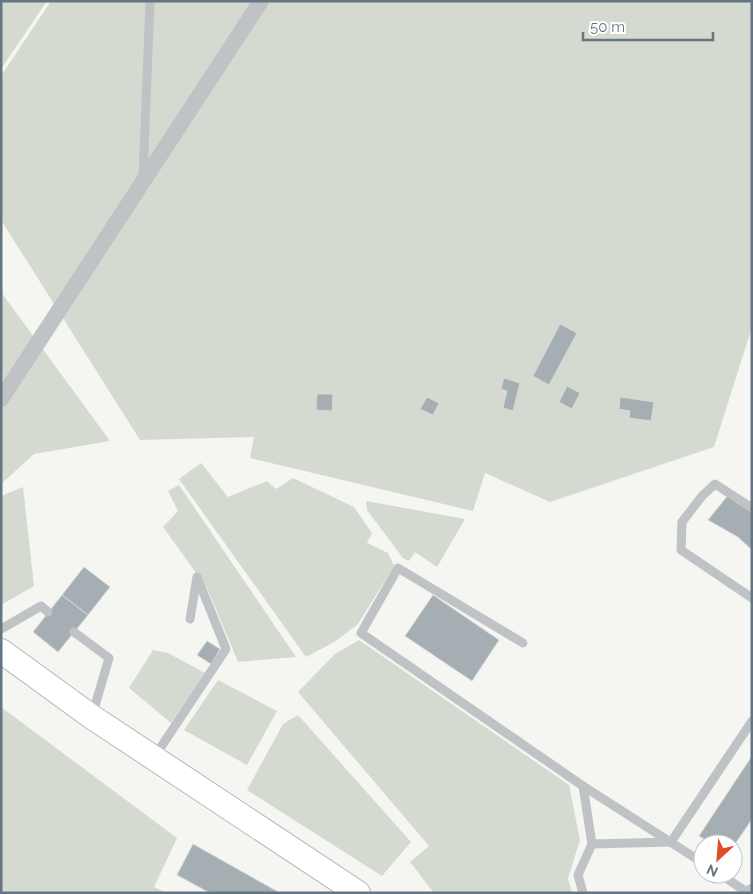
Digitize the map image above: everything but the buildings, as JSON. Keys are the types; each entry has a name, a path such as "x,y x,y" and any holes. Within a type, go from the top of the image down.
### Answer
{"street":[{"path":"1,399 261,1"},
{"path":"1,652 92,716 358,893"}],"lane":[{"path":"142,181 150,1"},
{"path":"752,508 715,484 702,496 682,522 681,550 752,598"},
{"path":"523,643 398,568 361,633 584,786 693,856"},
{"path":"154,756 226,649 197,577 190,619"},
{"path":"1,630 41,606 48,612"},
{"path":"74,632 109,658 92,716"},
{"path":"671,842 752,721"},
{"path":"583,893 578,875 592,844 584,786"},
{"path":"592,844 671,842"},
{"path":"737,884 750,892"}],"shaded area":[{"path":"1,1 47,1 1,69"},
{"path":"51,1 752,1 752,327 714,447 550,502 485,473 473,511 250,458 254,437 140,440 1,220 1,76"},
{"path":"1,292 110,441 34,454 1,484"},
{"path":"201,463 228,497 267,481 276,489 293,478 354,507 372,533 367,543 388,553 394,566 358,624 336,641 306,657 179,479"},
{"path":"179,485 296,657 238,662 207,588 163,527 178,511 168,491"},
{"path":"23,487 34,586 1,605 1,496"},
{"path":"366,501 465,519 437,567 415,552 409,561 403,558 367,510"},
{"path":"359,640 569,785 580,840 568,878 572,893 434,893 410,862 429,846 298,692 335,654"},
{"path":"153,650 168,653 205,673 171,723 129,688"},
{"path":"218,680 277,711 247,765 184,730"},
{"path":"1,707 177,838 154,887 167,893 1,893"},
{"path":"298,715 411,842 382,876 247,790 283,724"}]}
